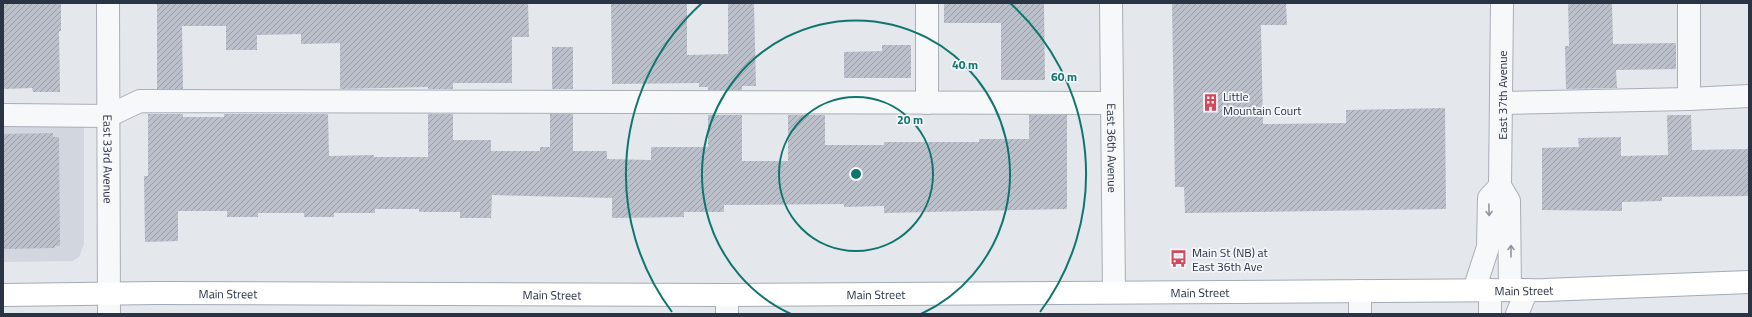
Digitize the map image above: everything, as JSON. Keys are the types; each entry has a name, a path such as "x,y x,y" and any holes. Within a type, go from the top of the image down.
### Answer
{"main road":[{"name":"Main Street","path":"3,295 108,304 727,305 1114,292 1500,290 1749,282"}],"street":[{"name":"East 33rd Avenue","path":"108,3 108,304"},
{"path":"927,3 927,103"},
{"name":"East 36th Avenue","path":"1111,3 1114,292"},
{"name":"East 37th Avenue","path":"1490,314 1500,290 1509,201 1500,186 1502,3"},
{"path":"1689,3 1689,99"},
{"path":"1502,104 1749,96"},
{"path":"5,115 108,116 140,101 1111,103"},
{"name":"East 37th Avenue","path":"1500,186 1489,198 1488,247 1500,290 1517,314"},
{"path":"1360,291 1360,314"}],"shaded area":[{"path":"3,106 84,107 84,244 79,257 73,261 3,262"}],"building":[{"path":"3,3 61,3 61,31 59,31 60,92 33,92 32,88 3,89"},
{"path":"157,3 528,3 529,37 512,37 512,83 453,83 453,89 428,89 428,87 340,89 340,43 301,44 301,34 257,35 257,50 226,50 226,26 182,26 183,89 157,89"},
{"path":"611,3 687,3 687,55 728,54 728,3 754,3 756,86 742,86 742,90 708,90 708,87 699,87 699,83 612,84"},
{"path":"944,3 1044,3 1045,80 1001,80 1001,23 944,23"},
{"name":"Little Mountain Court","path":"1172,3 1286,3 1287,25 1261,25 1263,124 1346,123 1346,110 1445,108 1446,209 1185,213 1184,187 1175,187"},
{"path":"1568,3 1612,3 1613,44 1676,43 1676,69 1616,70 1617,88 1566,89 1565,46 1569,46"},
{"path":"882,45 911,45 911,78 844,78 844,52 882,51"},
{"path":"552,47 573,47 573,89 552,89"},
{"path":"148,114 183,114 183,117 224,117 224,114 328,114 329,156 374,155 374,157 428,157 428,114 453,114 453,140 491,140 491,151 540,151 540,147 550,147 550,114 573,114 573,151 607,151 607,159 651,160 651,147 708,147 708,115 742,115 742,161 788,161 788,115 825,115 825,145 884,145 884,142 979,142 979,139 1029,139 1029,115 1067,115 1067,209 884,213 884,206 844,207 844,204 724,205 724,212 684,212 684,217 612,218 612,198 492,195 491,218 460,218 460,212 419,212 419,209 375,209 375,213 334,213 334,217 304,217 304,213 258,213 258,217 227,217 227,211 178,211 178,241 145,242 144,176 148,176"},
{"path":"1667,115 1691,115 1692,150 1749,149 1749,196 1662,197 1662,201 1622,202 1622,211 1542,210 1542,148 1579,147 1578,138 1621,137 1621,156 1668,155"},
{"path":"53,133 53,137 59,137 60,246 55,246 55,248 3,249 3,134"}],"place":[{"name":"Little Mountain Court","path":"1210,103"},
{"name":"Main St (NB) at East 36th Ave","path":"1179,259"}]}
